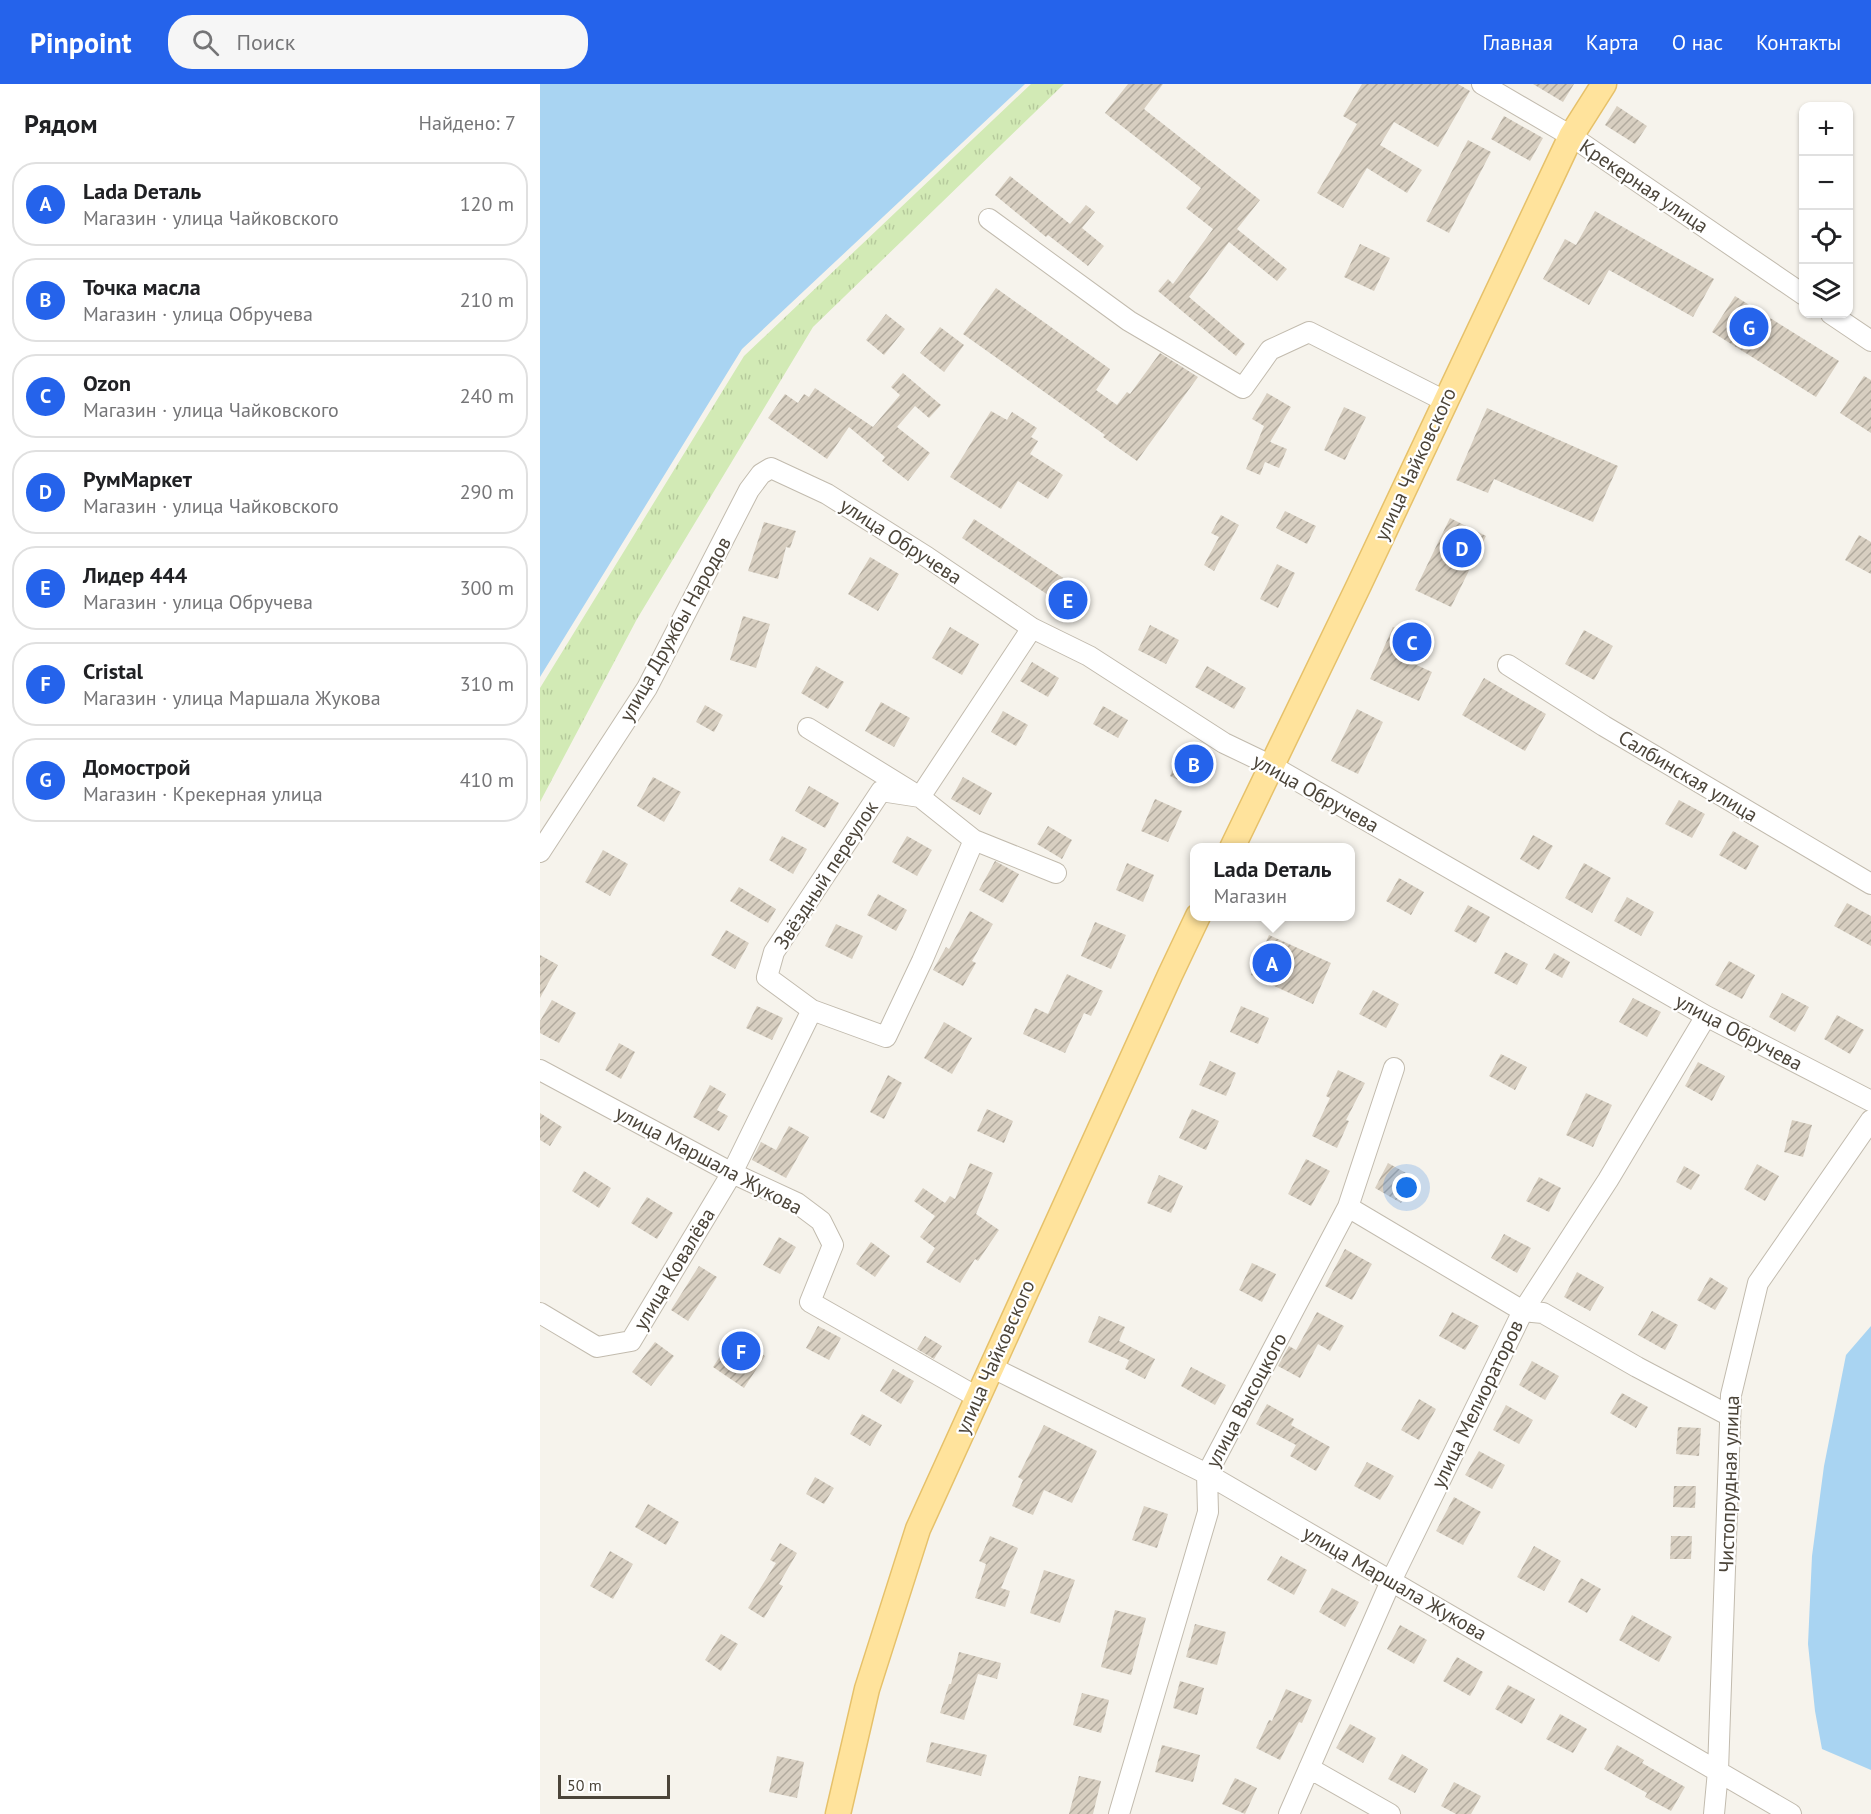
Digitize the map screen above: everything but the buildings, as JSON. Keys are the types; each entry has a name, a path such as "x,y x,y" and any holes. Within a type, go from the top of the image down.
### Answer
{"main road":[{"name":"улица Чайковского","path":"1234,843 1571,136 1604,84"},
{"name":"улица Чайковского","path":"838,1814 867,1689 918,1528 1196,921"}],"street":[{"name":"Крекерная улица","path":"1482,84 1571,136 1799,292"},
{"path":"990,219 1129,321 1243,388 1270,351 1309,332 1445,401"},
{"path":"1837,318 1871,341"},
{"name":"улица Обручева","path":"771,468 827,494 927,557 1032,628 1089,656 1224,743 1272,766 1706,1016 1871,1101"},
{"name":"улица Дружбы Народов","path":"540,852 647,688 749,490 761,474 771,468"},
{"path":"920,797 1032,628"},
{"name":"Салбинская улица","path":"1508,664 1604,726 1871,884"},
{"name":"Звёздный переулок","path":"808,729 920,797 974,840 1056,873"},
{"name":"Звёздный переулок","path":"920,797 881,791 774,952 767,977 812,1010 886,1037 922,961 974,840"},
{"path":"732,1173 812,1010"},
{"name":"улица Мелиораторов","path":"1289,1814 1391,1581 1523,1311 1608,1180 1706,1016"},
{"name":"улица Высоцкого","path":"1119,1814 1208,1512 1207,1474 1348,1207 1394,1068"},
{"name":"улица Маршала Жукова","path":"540,1070 732,1173 797,1203 821,1221 833,1245 810,1302 977,1397"},
{"name":"Чистопрудная улица","path":"1714,1814 1718,1771 1731,1395 1758,1283 1871,1120"},
{"name":"улица Ковалёва","path":"540,1313 597,1347 631,1341 732,1173"},
{"path":"1348,1207 1523,1311 1543,1313 1637,1367 1730,1416"},
{"name":"улица Маршала Жукова","path":"991,1366 1207,1474 1791,1814"},
{"path":"1309,1768 1390,1814"}],"green space":[{"path":"1031,84 1064,84 813,327 637,619 540,802 540,688 744,356"}],"water":[{"path":"540,84 1025,84 742,349 540,677"},
{"path":"1871,1326 1871,1770 1822,1749 1815,1711 1808,1644 1812,1556 1824,1466 1846,1355"}],"place":[{"name":"Домострой","path":"1749,327"},
{"name":"РумМаркет","path":"1462,548"},
{"name":"Лидер 444","path":"1068,600"},
{"name":"Ozon","path":"1412,642"},
{"name":"Точка масла","path":"1194,764"},
{"name":"Lada Dеталь","path":"1272,963"},
{"name":"Cristal","path":"741,1351"}]}
